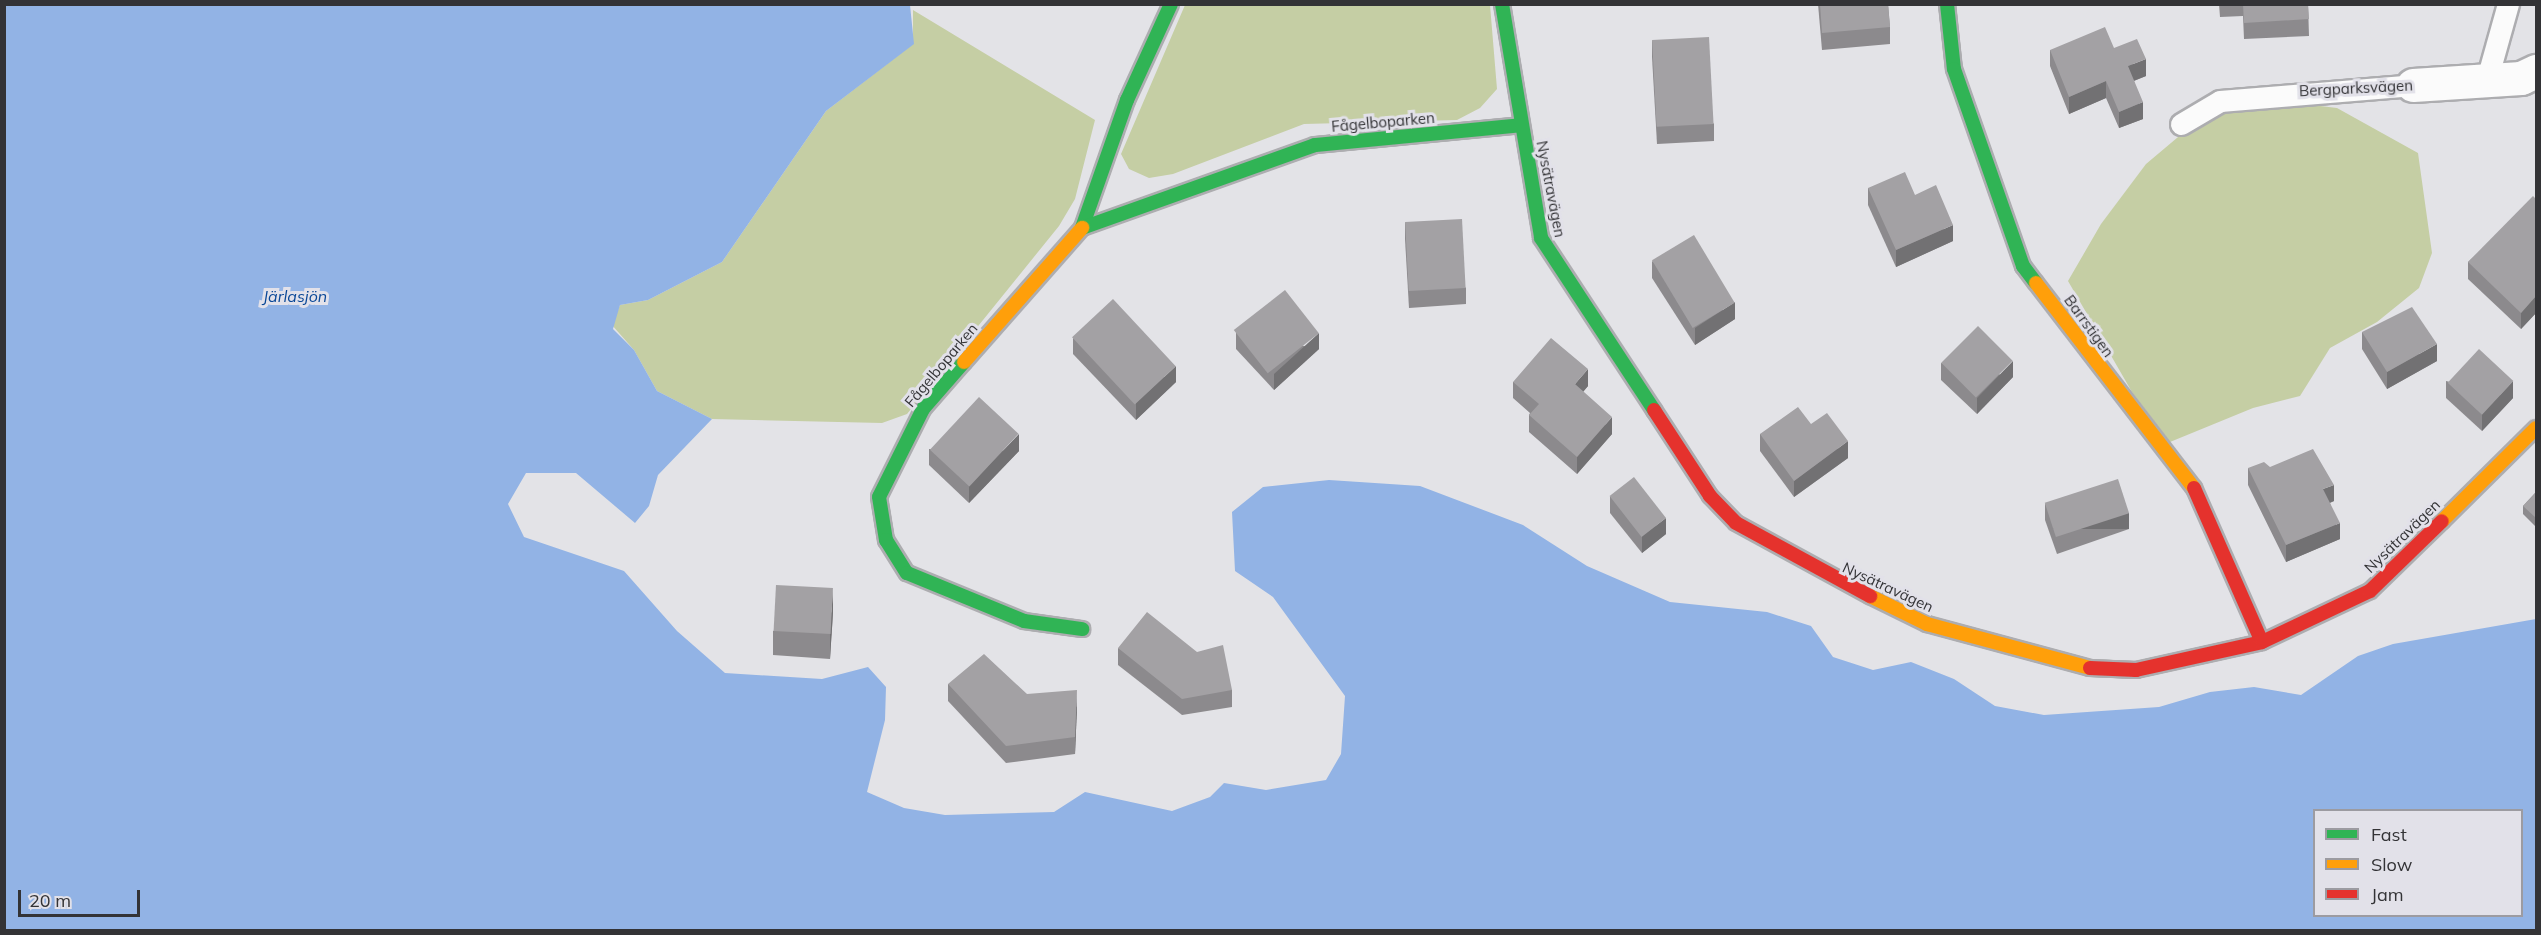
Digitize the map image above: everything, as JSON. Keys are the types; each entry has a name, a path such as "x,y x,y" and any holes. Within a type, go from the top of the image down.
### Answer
{"street":[{"name":"Fågelboparken","path":"1082,629 1024,621 907,573 886,540 879,497 923,409 1082,228 1127,100 1171,4"},
{"name":"Nysätravägen","path":"1502,4 1541,238 1550,256 1710,496 1736,523 1857,593 1927,624 2074,666 2136,670 2262,642 2370,591 2536,428"},
{"name":"Barrstigen","path":"1947,4 1954,69 2023,266 2114,388 2182,469 2206,508 2262,642"},
{"name":"Bergparksvägen","path":"2413,85 2487,79 2536,71"},
{"name":"Fågelboparken","path":"1082,228 1315,145 1521,125"}],"lane":[{"path":"2487,79 2508,4"},
{"name":"Bergparksvägen","path":"2181,124 2220,101 2413,85"}],"green space":[{"path":"1185,5 1490,5 1497,89 1480,108 1457,120 1304,124 1173,174 1149,178 1129,169 1121,154"},
{"path":"913,10 1095,120 1075,199 1059,226 907,414 882,423 712,419 657,391 634,350 612,325 620,305 648,300 722,262 826,111 913,44"},
{"path":"2287,102 2337,108 2418,153 2432,253 2419,288 2377,322 2330,348 2300,396 2253,408 2170,442 2132,392 2068,281 2101,224 2146,164 2209,111"}],"water":[{"name":"Järlasjön","path":"5,4 910,5 914,44 826,111 722,262 648,300 620,305 613,329 634,350 657,391 712,419 658,475 649,506 635,523 576,473 526,473 508,504 524,537 624,571 677,631 725,673 822,679 868,667 886,687 885,720 867,792 904,808 945,815 1054,812 1085,792 1172,811 1210,797 1224,783 1266,790 1326,780 1341,754 1345,696 1273,597 1235,571 1232,512 1263,487 1329,480 1420,486 1523,525 1587,566 1670,602 1767,612 1811,626 1833,657 1873,670 1911,662 1954,679 1995,706 2044,715 2159,707 2210,692 2254,687 2301,695 2358,656 2393,644 2536,619 2536,930 5,930"}],"building":[{"path":"1820,4 1888,4 1890,27 1822,33"},
{"path":"2243,4 2308,4 2309,19 2244,23"},
{"path":"2105,27 2114,48 2137,39 2146,59 2128,66 2143,102 2119,112 2106,81 2069,97 2050,50"},
{"path":"1709,37 1714,124 1657,127 1652,40"},
{"path":"1905,172 1915,195 1936,185 1953,225 1896,250 1868,188"},
{"path":"2533,196 2536,199 2536,296 2521,313 2468,262"},
{"path":"1462,219 1466,288 1409,291 1405,222"},
{"path":"1694,235 1735,303 1693,328 1652,260"},
{"path":"1285,290 1319,333 1268,373 1234,330"},
{"path":"1113,299 1176,366 1135,404 1072,337"},
{"path":"2412,307 2437,344 2387,372 2362,332"},
{"path":"1978,326 2013,361 1976,397 1941,363"},
{"path":"1551,338 1588,369 1575,384 1612,417 1577,457 1529,415 1539,404 1513,382"},
{"path":"2479,349 2513,381 2482,415 2448,383"},
{"path":"979,397 1018,434 969,486 930,450"},
{"path":"1798,407 1811,424 1827,413 1848,441 1794,481 1760,434"},
{"path":"2313,449 2334,485 2323,489 2340,523 2286,545 2248,468 2264,462 2270,467"},
{"path":"1634,477 1666,518 1642,537 1610,496"},
{"path":"2118,479 2129,513 2056,537 2045,503"},
{"path":"2536,492 2536,518 2523,506"},
{"path":"776,585 833,588 831,634 774,631"},
{"path":"1147,612 1197,652 1223,645 1232,690 1182,699 1118,648"},
{"path":"984,654 1027,694 1077,690 1075,737 1006,746 948,684"}],"traffic: fast":[{"path":"1171,4 1127,100 1082,228 1315,145 1521,125"},
{"path":"1502,4 1541,238 1654,410"},
{"path":"1947,4 1954,69 2023,266 2036,283"},
{"path":"964,362 923,409 879,497 886,540 907,573 1024,621 1082,629"}],"traffic: slow":[{"path":"964,362 1082,228"},
{"path":"2036,283 2194,488"},
{"path":"2442,521 2536,428"},
{"path":"1870,596 1927,624 2090,668"}],"traffic: jam":[{"path":"1654,410 1710,496 1736,523 1870,596"},
{"path":"2194,488 2262,642"},
{"path":"2090,668 2136,670 2262,642 2370,591 2442,521"}]}
